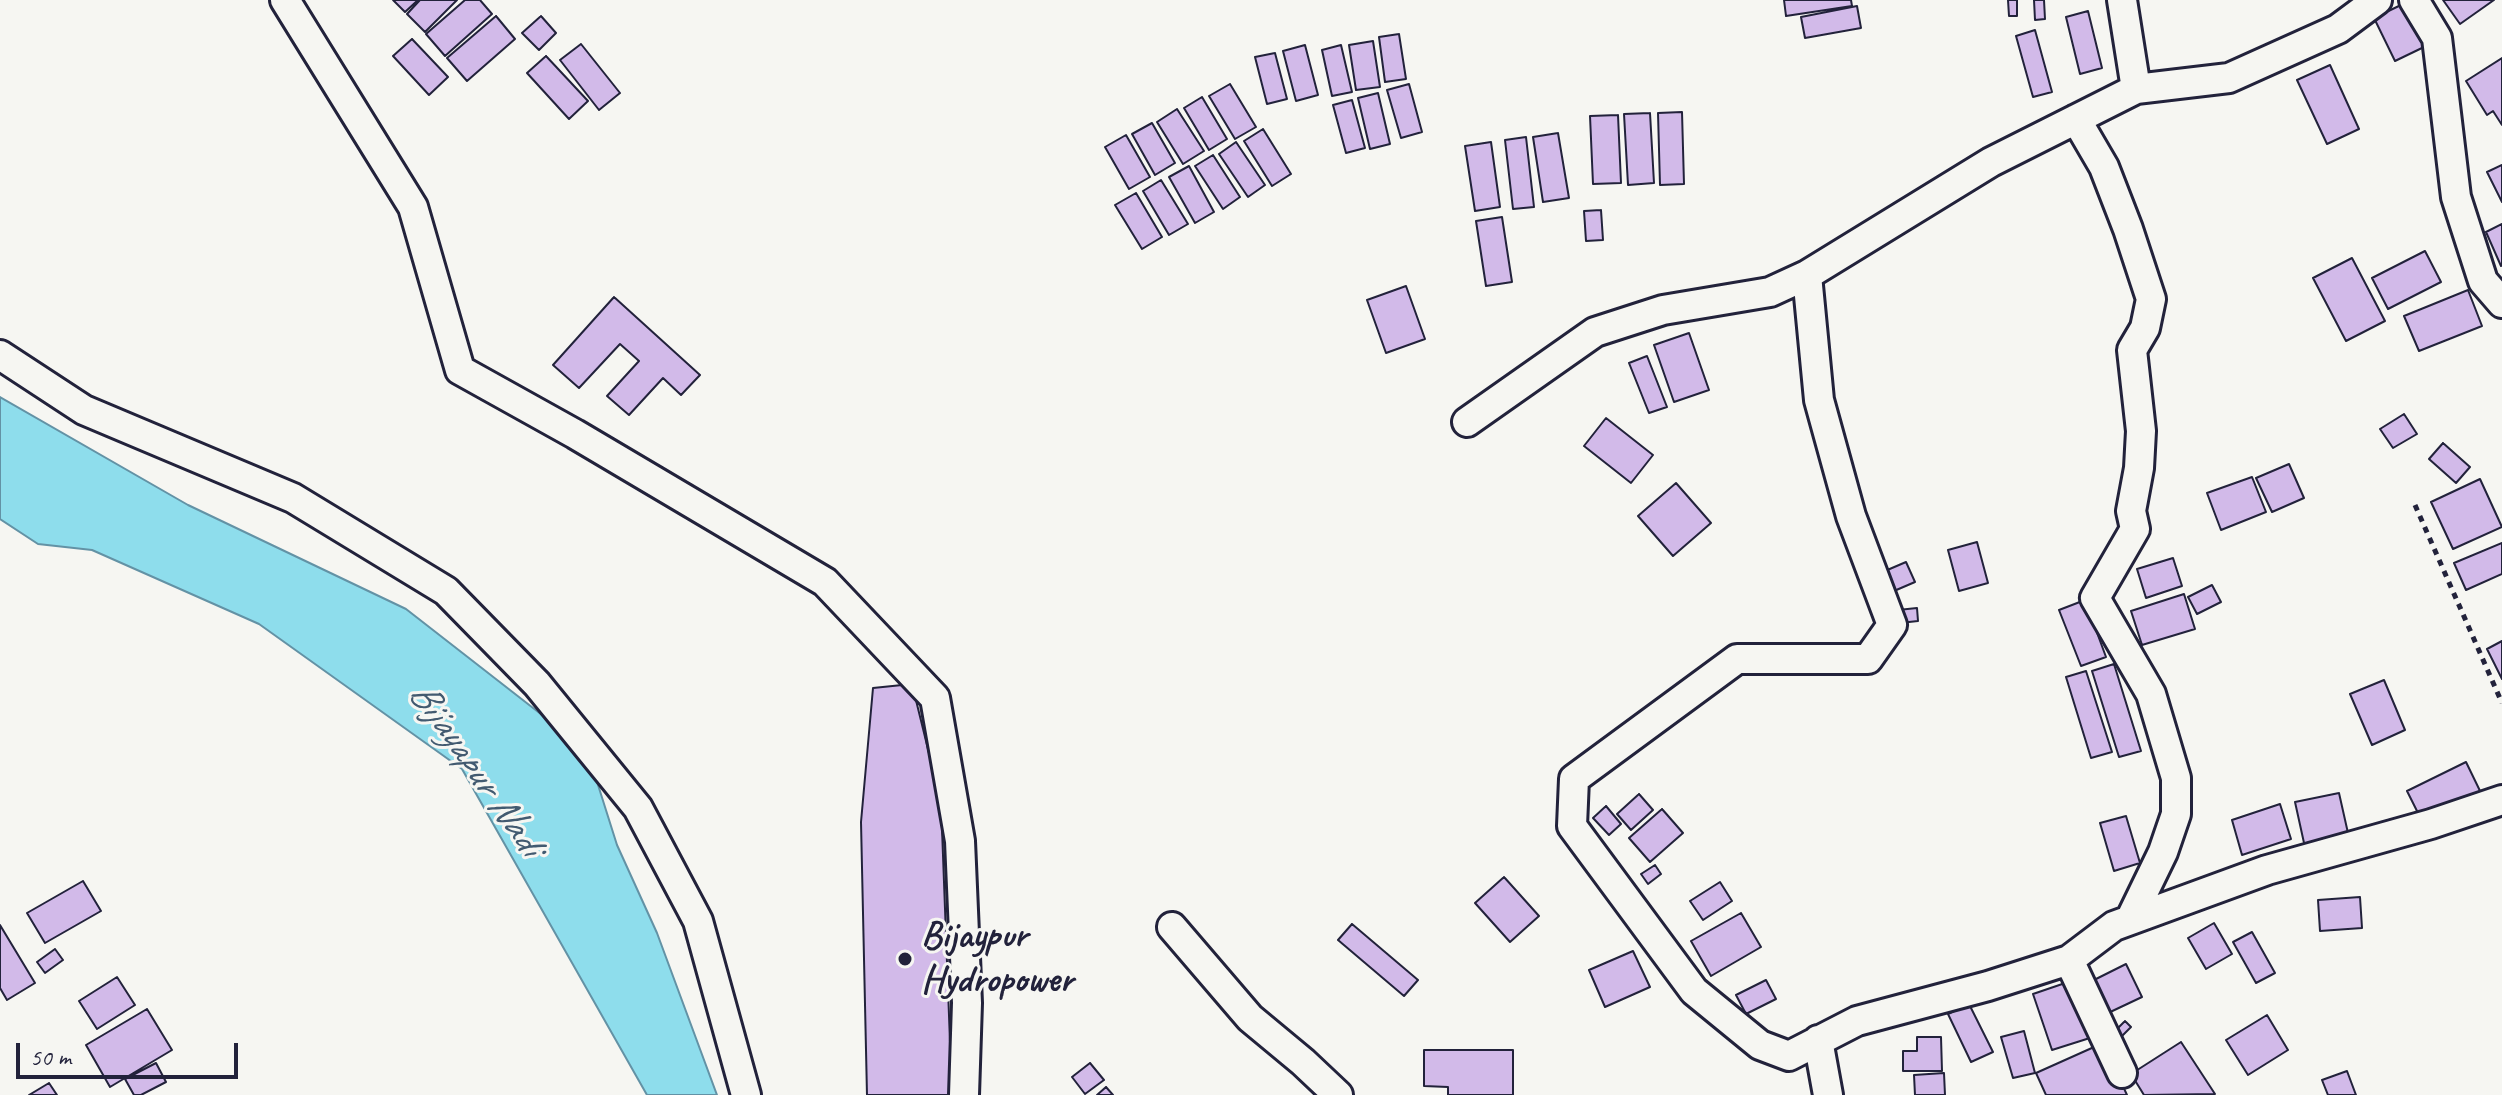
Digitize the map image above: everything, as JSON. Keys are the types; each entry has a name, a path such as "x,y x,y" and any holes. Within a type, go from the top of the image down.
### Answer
{"street":[{"path":"285,0 413,207 460,370 575,434 825,582 935,698 960,841 967,1003 964,1095"},
{"path":"2122,0 2136,89"},
{"path":"1467,422 1595,332 1663,310 1770,292 1807,275 1991,162 2136,89 2229,78 2338,29 2377,0"},
{"path":"2414,0 2437,38 2456,197 2483,281 2502,303"},
{"path":"2076,119 2104,167 2151,299 2145,328 2132,350 2141,431 2139,468 2131,511 2135,529 2095,598 2151,694 2176,778 2176,814 2163,852 2130,920"},
{"path":"1807,275 1819,400 1851,516 1892,625 1868,659 1737,659 1574,779 1572,826 1694,991 1760,1045 1789,1056 1857,1021 1988,986 2069,960 2114,926 2267,870 2431,824 2502,800"},
{"path":"0,355 84,410 293,498 446,591 537,684 638,808 698,921 746,1095"},
{"path":"1172,927 1250,1018 1338,1095"},
{"path":"2069,960 2122,1073"},
{"path":"1818,1040 1828,1095"}],"path":[{"path":"2415,505 2502,703"}],"water":[{"name":"Bijayapur Nadi","path":"0,397 188,505 406,609 587,750 617,845 657,933 717,1095 647,1095 462,769 259,624 92,550 38,544 0,519"}],"building":[{"path":"393,0 418,0 405,12"},
{"path":"420,0 457,0 425,32 407,14"},
{"path":"465,0 480,0 492,14 445,56 426,34"},
{"path":"1784,0 1851,0 1852,6 1786,16"},
{"path":"2008,0 2017,0 2017,16 2009,16"},
{"path":"2034,0 2044,0 2045,19 2035,20"},
{"path":"2443,0 2494,0 2460,24"},
{"path":"2403,4 2424,47 2395,61 2374,18"},
{"path":"1857,6 1861,28 1805,38 1801,17"},
{"path":"2088,11 2102,68 2080,74 2066,17"},
{"path":"496,16 515,39 467,81 447,58"},
{"path":"541,16 556,33 539,50 522,33"},
{"path":"2035,30 2052,92 2033,97 2016,36"},
{"path":"1399,34 1406,79 1385,82 1379,37"},
{"path":"412,39 448,77 429,95 393,56"},
{"path":"1373,41 1380,87 1356,90 1349,45"},
{"path":"581,44 620,93 599,110 560,60"},
{"path":"1305,45 1318,95 1296,101 1283,51"},
{"path":"1341,45 1352,92 1332,96 1322,50"},
{"path":"1275,53 1287,99 1267,104 1255,57"},
{"path":"546,56 588,101 569,119 527,73"},
{"path":"2502,58 2502,125 2493,111 2487,115 2466,81"},
{"path":"2330,65 2359,129 2327,144 2297,80"},
{"path":"1230,84 1256,127 1235,139 1209,96"},
{"path":"1409,84 1422,132 1401,138 1387,90"},
{"path":"1378,93 1390,144 1370,149 1358,98"},
{"path":"1202,97 1227,139 1209,150 1184,108"},
{"path":"1352,100 1365,148 1346,153 1333,105"},
{"path":"1177,109 1204,151 1183,164 1157,122"},
{"path":"1682,112 1684,184 1660,185 1658,113"},
{"path":"1650,113 1654,183 1628,185 1624,114"},
{"path":"1618,115 1621,183 1593,184 1590,116"},
{"path":"1152,123 1175,163 1155,175 1132,134"},
{"path":"1263,129 1291,174 1272,186 1244,141"},
{"path":"1558,133 1569,198 1543,202 1533,137"},
{"path":"1126,135 1150,177 1129,189 1105,147"},
{"path":"1526,137 1534,207 1513,209 1505,140"},
{"path":"1236,142 1265,185 1248,197 1219,154"},
{"path":"1491,142 1500,207 1475,211 1465,146"},
{"path":"1213,155 1240,197 1223,209 1195,166"},
{"path":"2502,165 2502,202 2487,172"},
{"path":"1189,166 1214,212 1195,223 1169,177"},
{"path":"1161,180 1188,224 1169,235 1143,191"},
{"path":"1136,193 1162,237 1142,249 1115,205"},
{"path":"1601,210 1603,240 1586,241 1584,211"},
{"path":"1502,217 1512,282 1486,286 1476,221"},
{"path":"2502,224 2502,265 2501,266 2486,232"},
{"path":"2425,251 2441,282 2388,309 2372,278"},
{"path":"2352,258 2385,321 2346,341 2313,278"},
{"path":"1406,286 1425,339 1386,353 1367,300"},
{"path":"2468,290 2482,326 2419,351 2404,316"},
{"path":"614,297 700,375 681,395 663,378 629,415 607,396 639,361 620,344 579,388 553,365"},
{"path":"1689,333 1709,390 1674,402 1654,345"},
{"path":"1647,356 1667,407 1649,413 1629,363"},
{"path":"2404,414 2417,434 2393,448 2380,429"},
{"path":"1606,418 1653,455 1631,483 1584,446"},
{"path":"2443,443 2470,467 2456,483 2429,459"},
{"path":"2289,464 2304,498 2272,512 2256,478"},
{"path":"2252,477 2266,512 2221,530 2207,493"},
{"path":"2480,479 2502,527 2453,549 2431,502"},
{"path":"1676,483 1711,523 1673,556 1638,516"},
{"path":"1977,542 1988,583 1959,591 1948,550"},
{"path":"2502,543 2502,574 2466,590 2454,563"},
{"path":"2173,558 2182,586 2146,598 2137,569"},
{"path":"1906,562 1915,582 1894,591 1885,571"},
{"path":"2212,585 2221,602 2197,614 2188,597"},
{"path":"2184,594 2195,629 2142,645 2131,611"},
{"path":"2085,600 2106,657 2081,666 2059,610"},
{"path":"1917,608 1918,621 1900,623 1898,610"},
{"path":"2502,641 2502,679 2487,649"},
{"path":"2114,664 2141,751 2119,757 2092,671"},
{"path":"2086,671 2112,752 2091,758 2066,677"},
{"path":"2384,680 2405,730 2372,745 2350,694"},
{"name":"Bijaypur Hydropower","path":"912,684 941,802 952,1095 867,1095 861,822 873,688"},
{"path":"2466,762 2482,795 2423,823 2407,791"},
{"path":"2339,793 2350,842 2306,852 2295,802"},
{"path":"1639,794 1653,810 1631,830 1617,814"},
{"path":"2280,804 2291,839 2242,855 2232,820"},
{"path":"1606,806 1621,824 1609,835 1593,818"},
{"path":"1662,809 1683,833 1650,862 1629,838"},
{"path":"2126,816 2140,863 2114,871 2100,823"},
{"path":"1655,865 1661,874 1648,884 1641,874"},
{"path":"1504,877 1539,916 1510,942 1475,903"},
{"path":"83,881 101,911 45,943 27,913"},
{"path":"1720,882 1732,901 1703,920 1690,901"},
{"path":"2360,897 2362,928 2320,931 2318,900"},
{"path":"1741,913 1761,947 1711,976 1691,941"},
{"path":"2214,923 2232,954 2206,969 2188,938"},
{"path":"1352,924 1418,980 1404,996 1338,940"},
{"path":"0,925 35,983 7,1000 0,988"},
{"path":"2252,932 2275,973 2256,983 2233,942"},
{"path":"55,949 63,960 45,973 37,962"},
{"path":"1633,951 1650,987 1605,1007 1589,970"},
{"path":"2126,964 2142,997 2106,1014 2090,982"},
{"path":"117,977 135,1005 97,1029 79,1001"},
{"path":"1766,980 1776,999 1746,1014 1736,995"},
{"path":"2074,980 2093,1037 2052,1050 2033,994"},
{"path":"1969,1004 1993,1052 1971,1062 1948,1014"},
{"path":"147,1009 172,1050 110,1087 86,1045"},
{"path":"2267,1015 2288,1050 2248,1075 2226,1040"},
{"path":"2125,1021 2131,1027 2121,1037 2115,1031"},
{"path":"2024,1031 2035,1073 2013,1078 2001,1037"},
{"path":"1917,1037 1941,1037 1942,1071 1903,1071 1903,1051 1917,1051"},
{"path":"2181,1042 2215,1094 2144,1095 2131,1074"},
{"path":"2103,1043 2127,1095 2046,1095 2036,1073"},
{"path":"1424,1050 1513,1050 1513,1095 1448,1095 1448,1087 1424,1086"},
{"path":"156,1063 166,1082 141,1095 134,1095 125,1079"},
{"path":"1090,1063 1104,1080 1085,1094 1072,1077"},
{"path":"2347,1071 2356,1095 2328,1095 2322,1080"},
{"path":"1944,1073 1945,1095 1915,1095 1914,1075"},
{"path":"49,1083 57,1095 29,1095"},
{"path":"1106,1087 1113,1095 1097,1095"}],"place":[{"name":"Bijaypur Hydropower","path":"905,959"}]}
